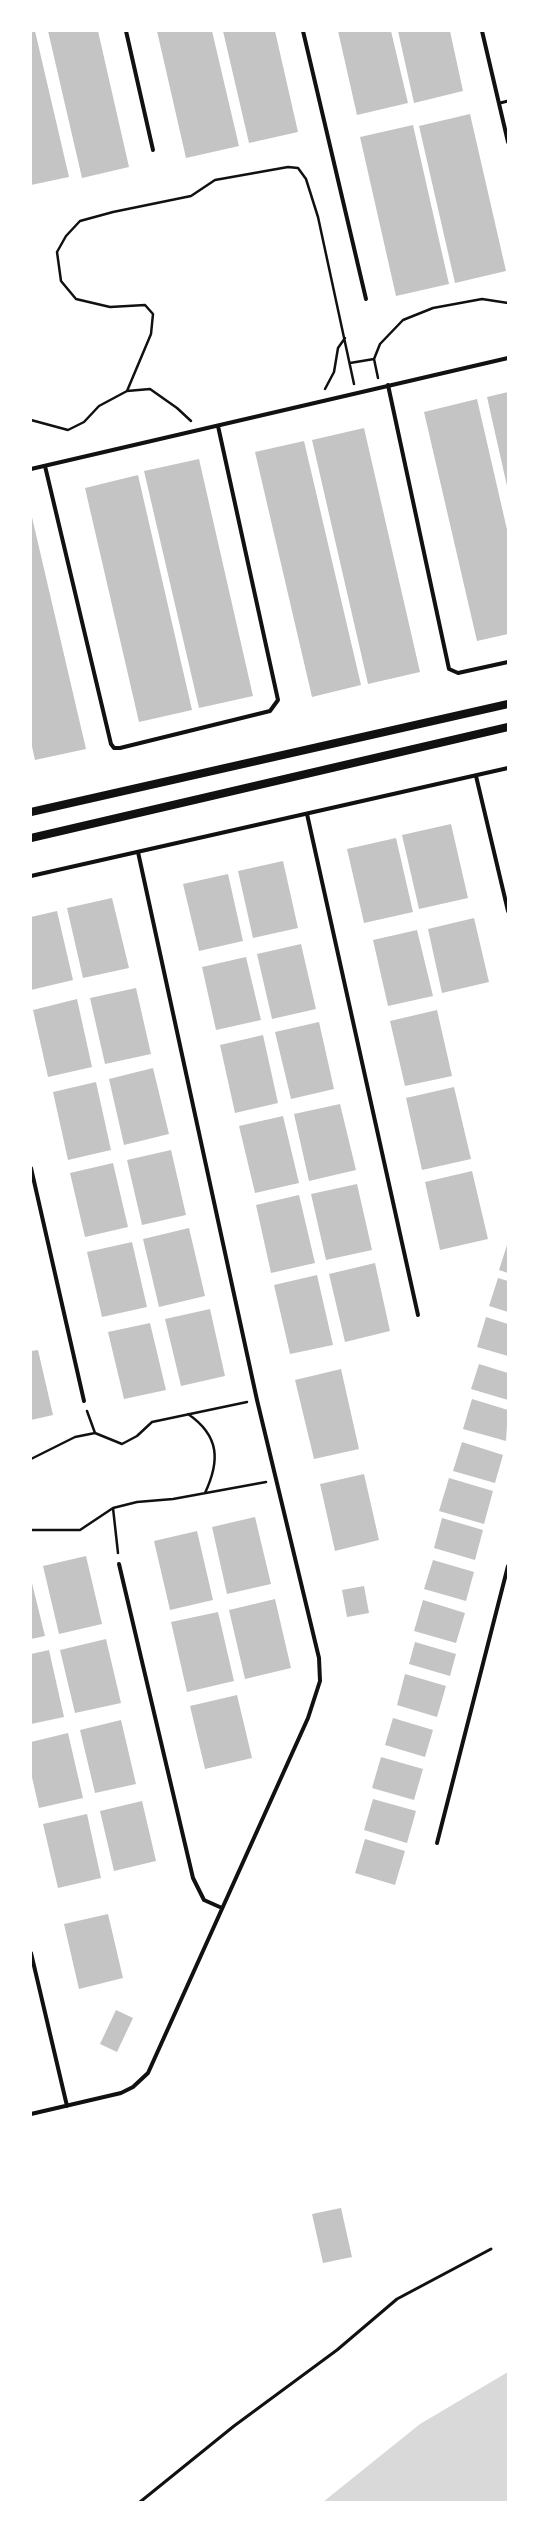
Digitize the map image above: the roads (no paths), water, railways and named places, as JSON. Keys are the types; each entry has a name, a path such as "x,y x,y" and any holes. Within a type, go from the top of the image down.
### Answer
{"main road":[{"path":"31,812 508,704"},
{"path":"31,838 508,727"}],"street":[{"path":"126,31 153,150"},
{"path":"303,31 366,299"},
{"path":"482,31 508,142"},
{"path":"31,470 508,358"},
{"path":"388,385 446,662 449,669 458,673 508,662"},
{"path":"46,466 110,740 114,748 120,748 270,711 278,700 278,692 218,426"},
{"path":"31,876 508,768"},
{"path":"476,776 508,911"},
{"path":"307,814 418,1315"},
{"path":"31,2114 121,2093 133,2087 148,2073 308,1718 320,1681 318,1658 257,1400 138,852"},
{"path":"31,1168 84,1401"},
{"path":"119,1564 193,1878 204,1900 222,1908"},
{"path":"437,1843 508,1566"},
{"path":"31,1952 67,2106"}],"lane":[{"path":"500,103 508,101"},
{"path":"140,2502 234,2426 308,2373 396,2299 491,2249"}]}
